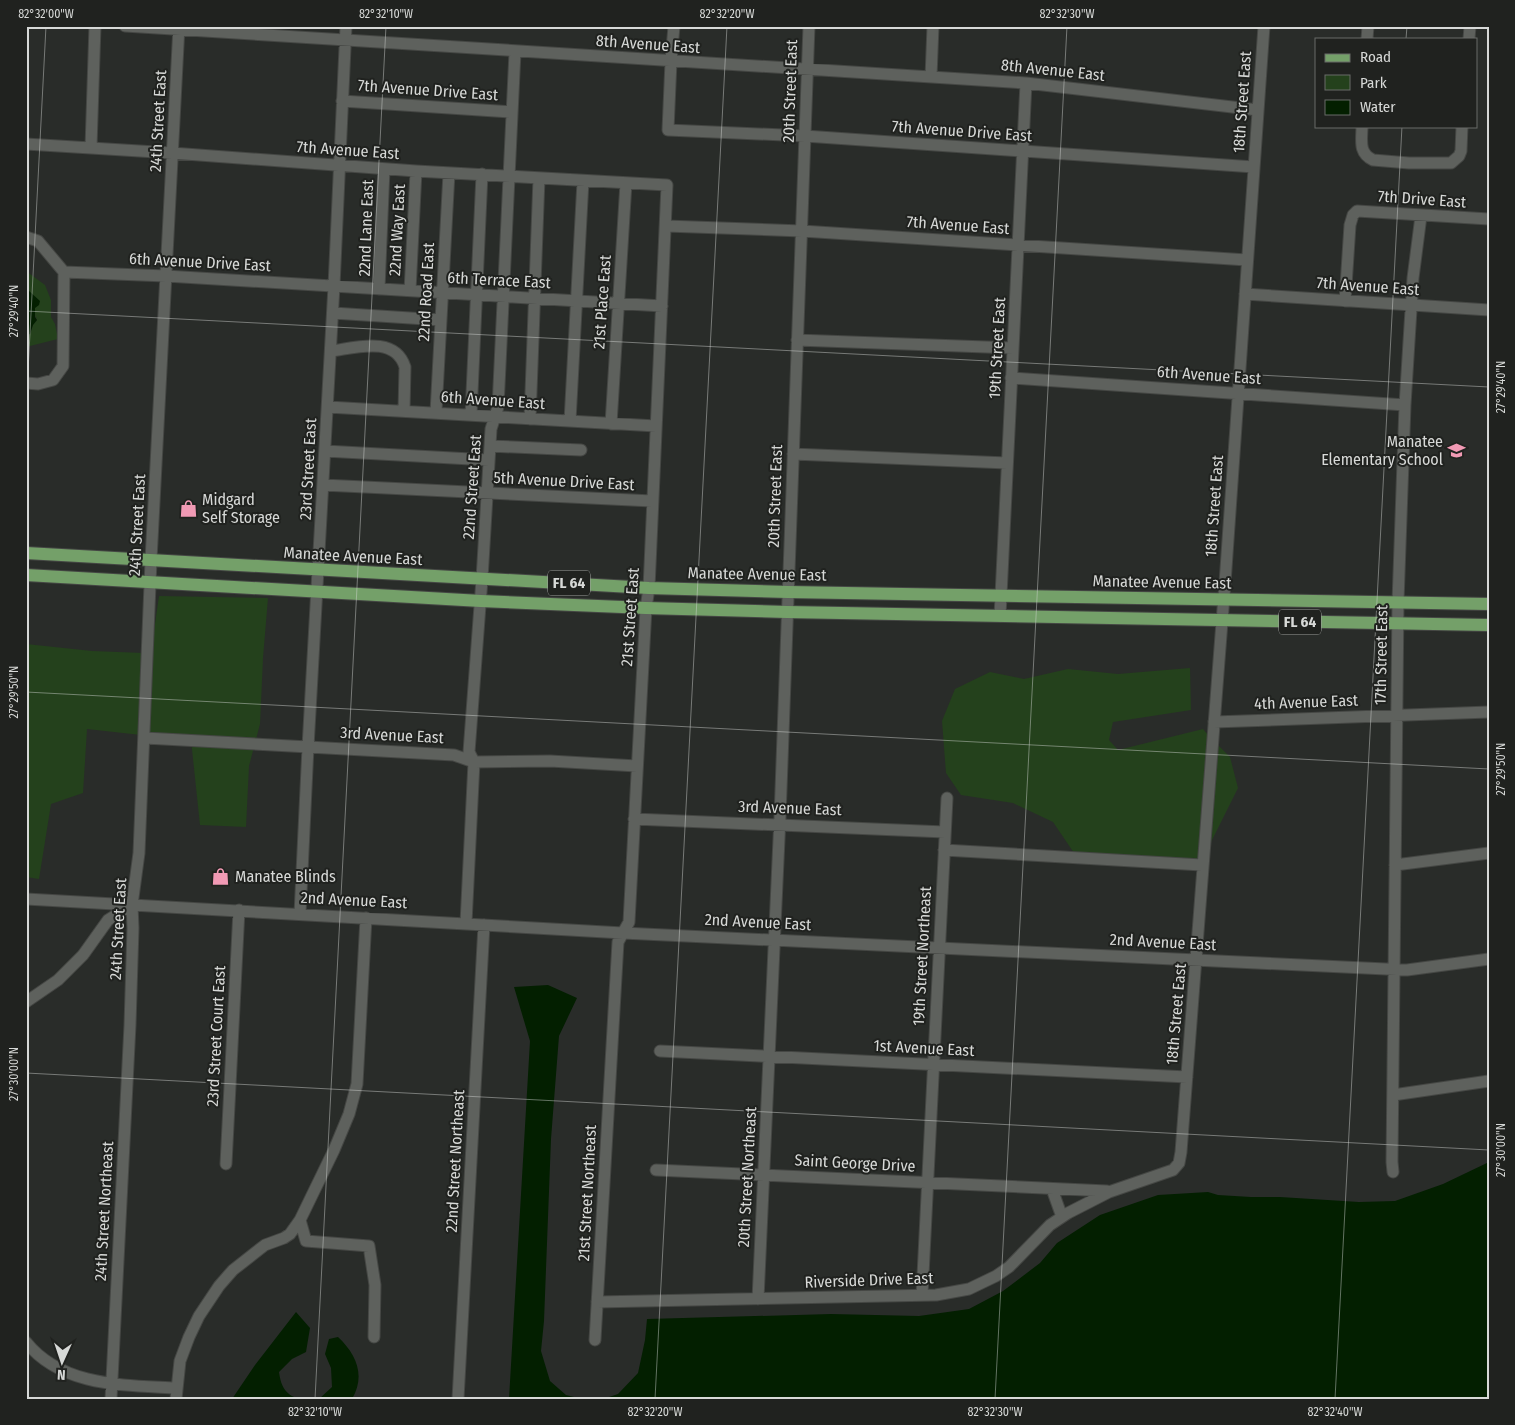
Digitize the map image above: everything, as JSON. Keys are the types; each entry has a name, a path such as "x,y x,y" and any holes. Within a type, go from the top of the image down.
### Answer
{"main road":[{"name":"Manatee Avenue East","path":"26,553 649,588 1489,604"},
{"name":"FL 64","path":"26,575 481,601 646,608 1489,625"}],"street":[{"path":"90,147 95,26"},
{"name":"8th Avenue East","path":"125,26 1026,83 1258,110"},
{"name":"23rd Street East","path":"300,914 333,313 346,26"},
{"path":"671,61 674,26"},
{"name":"20th Street East","path":"770,1057 809,26"},
{"path":"931,76 933,26"},
{"name":"18th Street East","path":"1109,1192 1169,1172 1178,1163 1181,1152 1197,960 1202,865 1264,26"},
{"name":"24th Street East","path":"130,1025 132,905 139,853 179,28"},
{"name":"22nd Street East","path":"466,923 474,762 469,752 481,601 491,429 498,407 515,52"},
{"name":"7th Avenue Drive East","path":"671,61 668,130 805,136 1254,167"},
{"name":"19th Street East","path":"1000,616 1026,83"},
{"name":"7th Avenue Drive East","path":"342,101 512,112"},
{"path":"1362,128 1361,146 1366,156 1373,160 1451,163 1459,156 1461,151 1462,128"},
{"name":"7th Avenue East","path":"26,144 384,169 667,185"},
{"name":"22nd Lane East","path":"380,289 384,169"},
{"name":"22nd Way East","path":"410,291 416,171"},
{"name":"22nd Road East","path":"436,412 449,173"},
{"path":"471,415 482,174"},
{"path":"530,419 539,178"},
{"path":"570,421 583,181"},
{"name":"21st Place East","path":"611,424 626,183"},
{"name":"21st Street East","path":"612,1048 618,942 629,922 646,608 649,588 667,185"},
{"name":"7th Drive East","path":"1345,301 1350,225 1354,213 1362,211 1489,219"},
{"name":"17th Street East","path":"1393,1172 1392,1095 1398,602 1405,405 1412,306 1412,278 1421,216"},
{"name":"7th Avenue East","path":"666,226 802,231 1247,260"},
{"path":"26,237 38,241 64,272 64,366 53,380 38,384 26,383"},
{"name":"6th Avenue Drive East","path":"64,272 334,286"},
{"name":"6th Terrace East","path":"334,286 662,306"},
{"name":"7th Avenue East","path":"1245,294 1489,310"},
{"path":"333,313 441,320"},
{"path":"797,340 1013,348"},
{"path":"331,351 372,346 382,346 395,350 405,367 404,411"},
{"name":"6th Avenue East","path":"1011,378 1405,405"},
{"name":"6th Avenue East","path":"328,407 656,426"},
{"path":"490,446 580,450"},
{"path":"325,451 489,460"},
{"path":"793,454 1007,462"},
{"name":"5th Avenue Drive East","path":"323,485 652,501"},
{"name":"4th Avenue East","path":"1214,722 1489,712"},
{"name":"3rd Avenue East","path":"145,738 454,755 474,762 550,761 637,766"},
{"path":"947,798 944,850 1202,865"},
{"name":"3rd Avenue East","path":"634,819 945,832"},
{"name":"19th Street Northeast","path":"926,1183 944,850"},
{"path":"1395,865 1489,853"},
{"name":"2nd Avenue East","path":"26,899 623,933 1394,970 1489,959"},
{"path":"26,1002 58,980 83,955 108,920 132,905"},
{"name":"23rd Street Court East","path":"226,1164 240,910"},
{"path":"26,1342 44,1360 57,1369 72,1375 176,1393 180,1361 200,1316 220,1286 248,1257 265,1245 290,1234 300,1220 349,1114 357,1084 366,918"},
{"name":"22nd Street Northeast","path":"458,1399 484,925"},
{"name":"24th Street Northeast","path":"111,1399 130,1025"},
{"name":"21st Street Northeast","path":"595,1340 612,1048"},
{"name":"1st Avenue East","path":"660,1051 1187,1077"},
{"name":"20th Street Northeast","path":"758,1299 770,1057"},
{"path":"1392,1095 1489,1081"},
{"name":"Saint George Drive","path":"656,1170 1109,1192"},
{"path":"922,1295 926,1183"},
{"path":"1052,1189 1062,1217"},
{"name":"Riverside Drive East","path":"598,1302 922,1295 954,1292 984,1283 1009,1266 1050,1225 1109,1192"},
{"path":"300,1220 306,1241 369,1246 375,1285 374,1337"}],"green space":[{"path":"26,271 45,285 51,300 51,317 55,324 58,339 26,347 26,335 30,334 37,320 33,298 29,291 26,291"},
{"path":"159,596 268,598 260,724 249,766 246,827 200,825 191,740 149,735 153,638"},
{"path":"26,644 92,651 144,653 141,735 87,729 83,793 51,804 39,879 26,877"},
{"path":"1190,668 1191,710 1113,722 1109,740 1118,750 1203,729 1208,735 1198,860 1074,853 1053,822 1013,803 961,795 946,773 942,721 955,689 990,672 1024,679 1068,669 1118,674"},
{"path":"1216,743 1230,757 1238,788 1208,848"}],"water":[{"path":"26,291 29,291 40,301 39,305 35,308 37,320 30,334 26,335"},
{"path":"548,985 577,998 559,1036 551,1139 544,1321 541,1351 550,1381 566,1395 582,1399 509,1399 530,1041 514,987"},
{"path":"1489,1162 1489,1399 603,1399 618,1394 638,1373 647,1319 831,1314 919,1316 969,1309 1003,1291 1040,1263 1057,1243 1100,1215 1158,1195 1208,1192 1218,1195 1251,1197 1359,1202 1395,1201 1443,1184"},
{"path":"296,1312 310,1328 306,1352 292,1359 279,1372 285,1390 292,1396 301,1399 232,1399 255,1365"},
{"path":"338,1337 350,1350 357,1365 358,1382 356,1390 352,1399 319,1399 332,1387 331,1368 325,1354 329,1339"}],"place":[{"name":"Manatee Elementary School","path":"1457,450"},
{"name":"Midgard Self Storage","path":"188,508"},
{"name":"Manatee Blinds","path":"221,876"}]}
